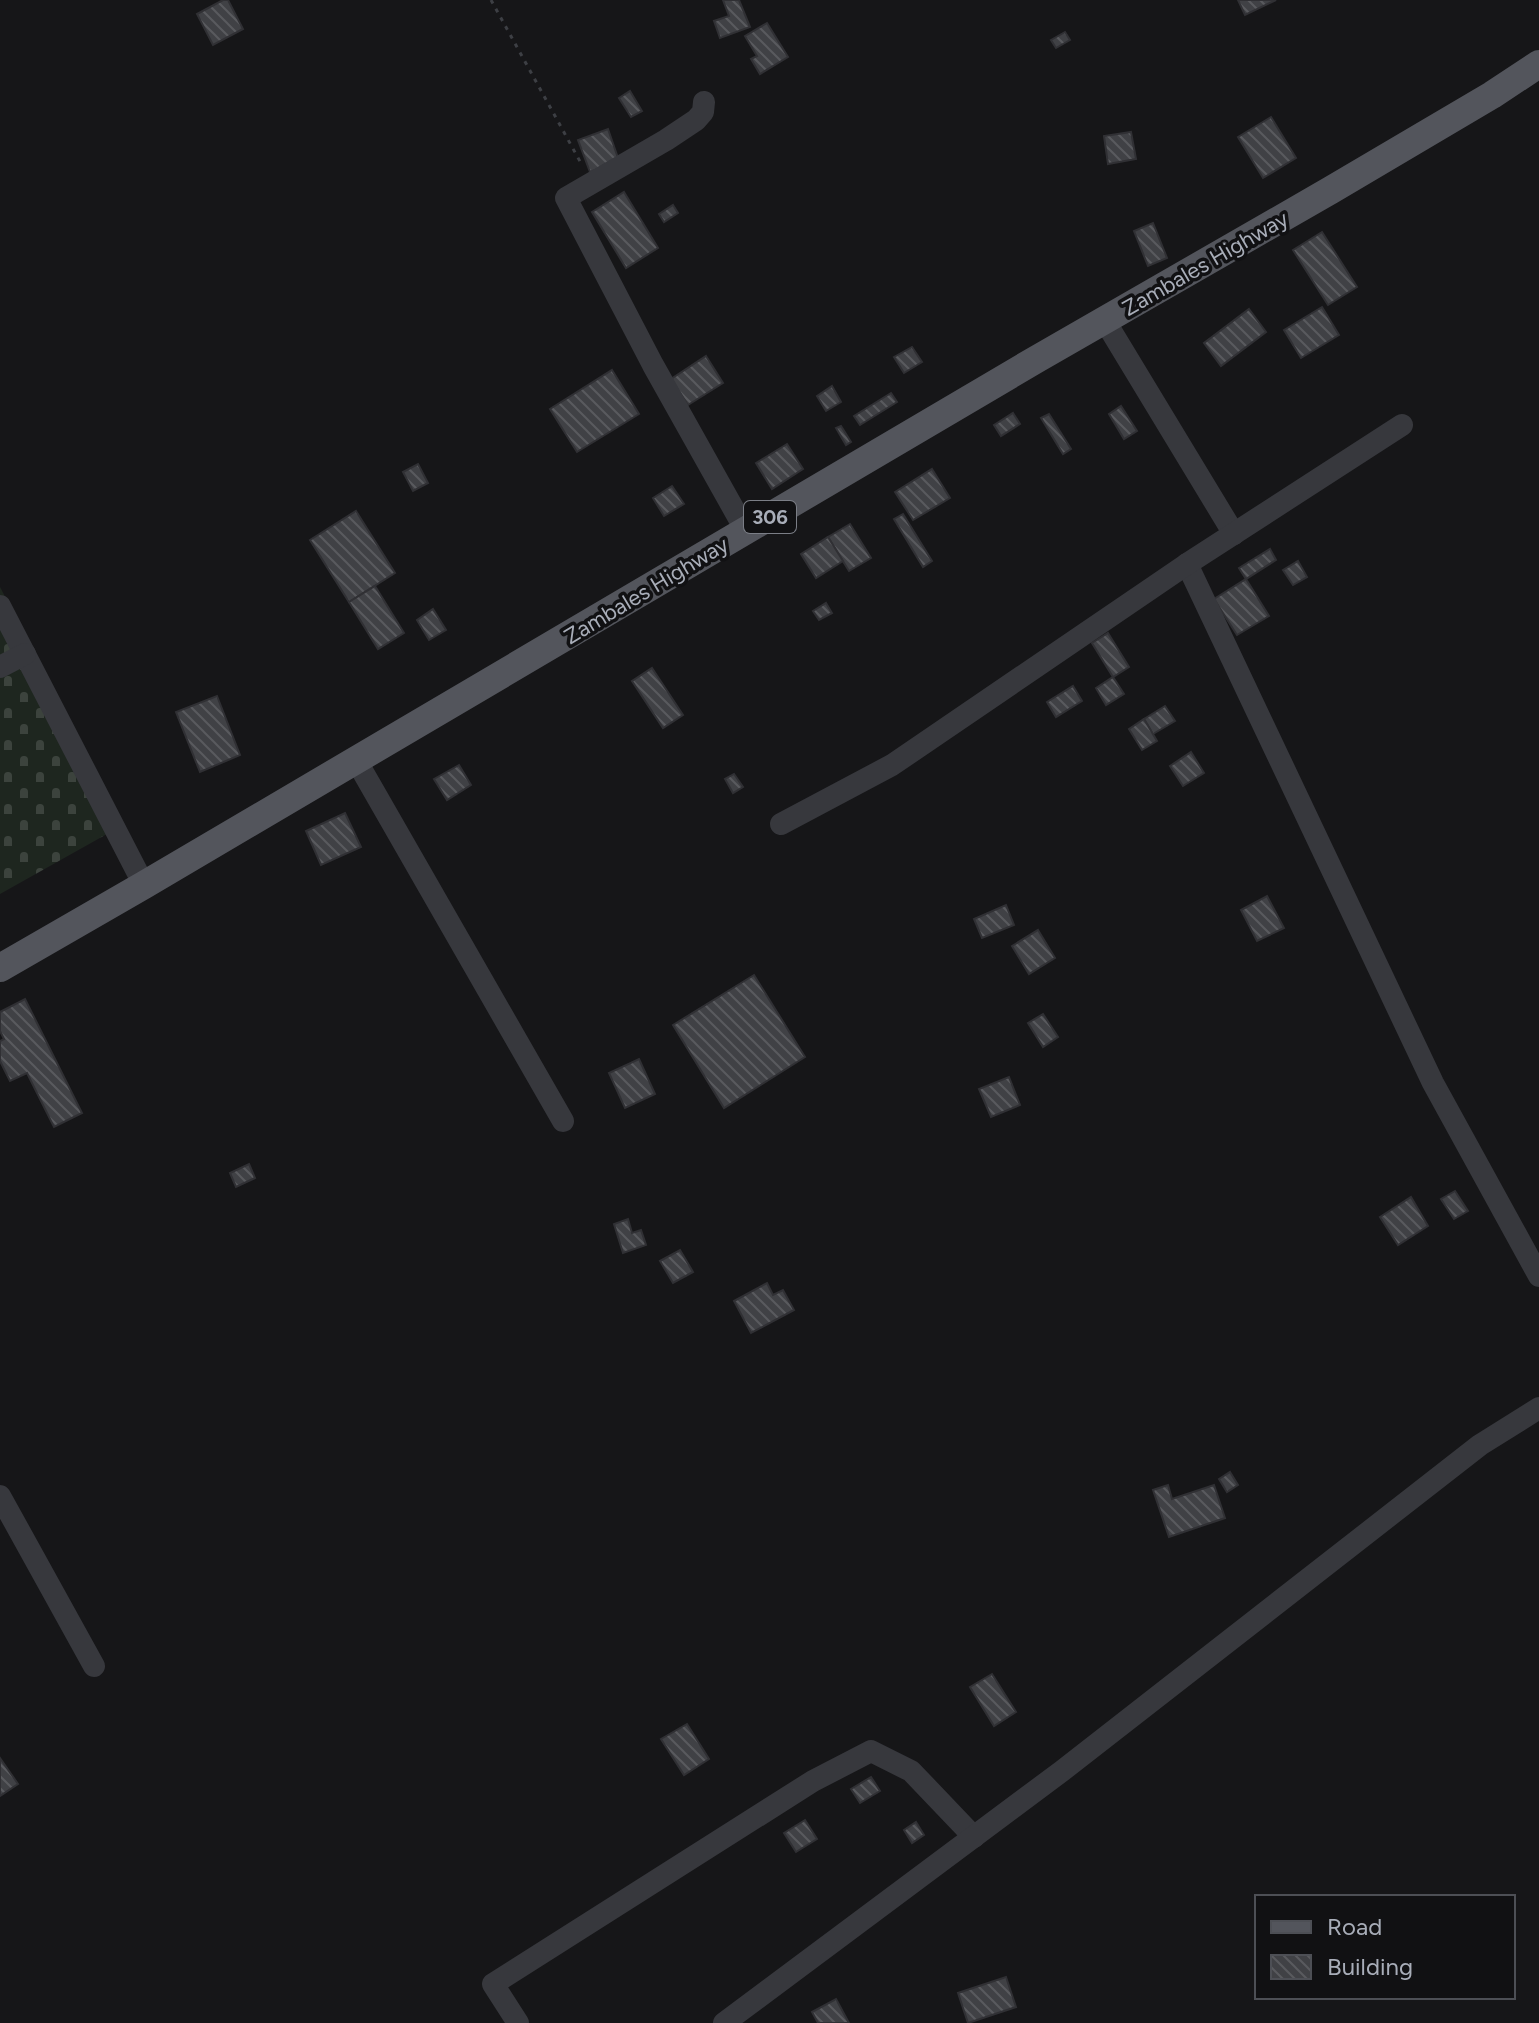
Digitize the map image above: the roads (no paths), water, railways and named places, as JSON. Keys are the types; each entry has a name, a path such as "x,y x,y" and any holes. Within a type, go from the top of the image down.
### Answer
{"main road":[{"name":"Zambales Highway","path":"0,968 1479,103 1539,64"}],"street":[{"path":"704,102 703,112 696,120 566,198 653,365 746,531"},
{"path":"1105,321 1234,534"},
{"path":"781,824 892,765 1187,564 1402,425"},
{"path":"1187,564 1433,1083 1539,1276"},
{"path":"1,610 144,885"},
{"path":"0,667 25,654"},
{"path":"356,760 563,1121"},
{"path":"724,2023 1062,1771 1480,1445 1539,1408"},
{"path":"0,1496 94,1666"},
{"path":"518,2023 493,1984 813,1781 871,1751 911,1771 974,1837"}]}
